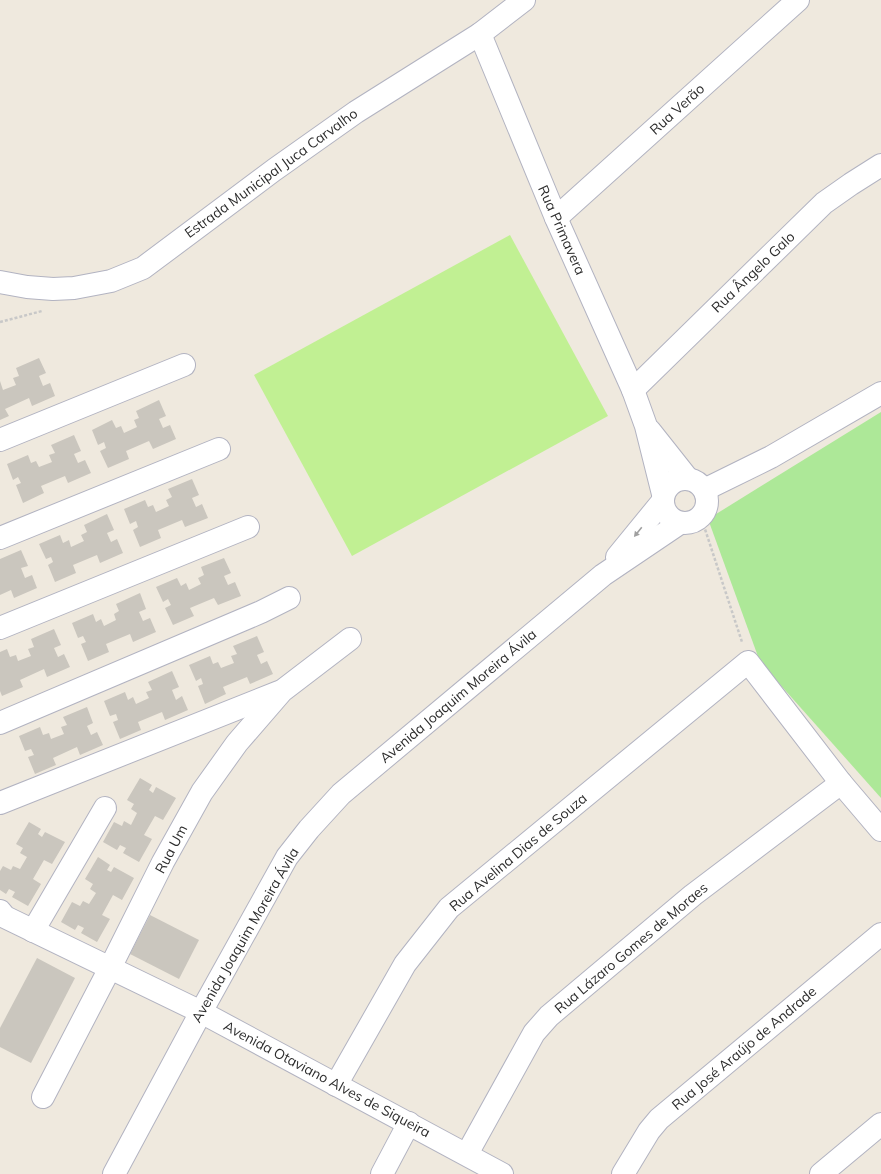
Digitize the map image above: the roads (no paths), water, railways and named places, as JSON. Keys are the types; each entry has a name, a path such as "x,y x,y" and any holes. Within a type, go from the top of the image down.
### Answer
{"street":[{"name":"Estrada Municipal Juca Carvalho","path":"0,282 53,290 74,288 111,281 142,268 274,170 356,112 480,34 524,0"},
{"name":"Rua Verão","path":"556,218 798,0"},
{"name":"Rua Primavera","path":"480,34 556,218 633,390 646,426 663,498"},
{"name":"Rua Ângelo Galo","path":"633,390 824,202 881,165"},
{"path":"0,440 184,365"},
{"path":"706,494 708,488 771,457 881,393"},
{"name":"Rua Primavera","path":"646,426 688,480"},
{"path":"0,538 219,449"},
{"path":"688,480 696,482 702,487 706,494 707,502 705,510 701,516 694,521 680,523 674,521 664,510 663,498 667,488 673,482 688,480"},
{"name":"Avenida Joaquim Moreira Ávila","path":"603,575 663,498"},
{"name":"Avenida Joaquim Moreira Ávila","path":"114,1174 201,1012 287,857 309,829 341,794 603,575 680,523"},
{"path":"0,628 248,527"},
{"path":"0,722 261,612 290,598"},
{"name":"Rua Um","path":"43,1097 163,862 202,792 237,743 282,691 350,639"},
{"name":"Rua Avelina Dias de Souza","path":"336,1085 405,964 449,908 748,662 841,783"},
{"path":"0,804 282,691"},
{"path":"841,783 881,830"},
{"name":"Rua Lázaro Gomes de Moraes","path":"467,1154 534,1033 549,1016 692,895 841,783"},
{"path":"32,931 104,808"},
{"name":"Avenida Otaviano Alves de Siqueira","path":"0,911 5,917 32,931 201,1012 502,1174"},
{"name":"Rua José Araújo de Andrade","path":"623,1174 649,1131 659,1119 881,934"},
{"path":"382,1174 410,1124"},
{"path":"821,1174 881,1124"}]}
